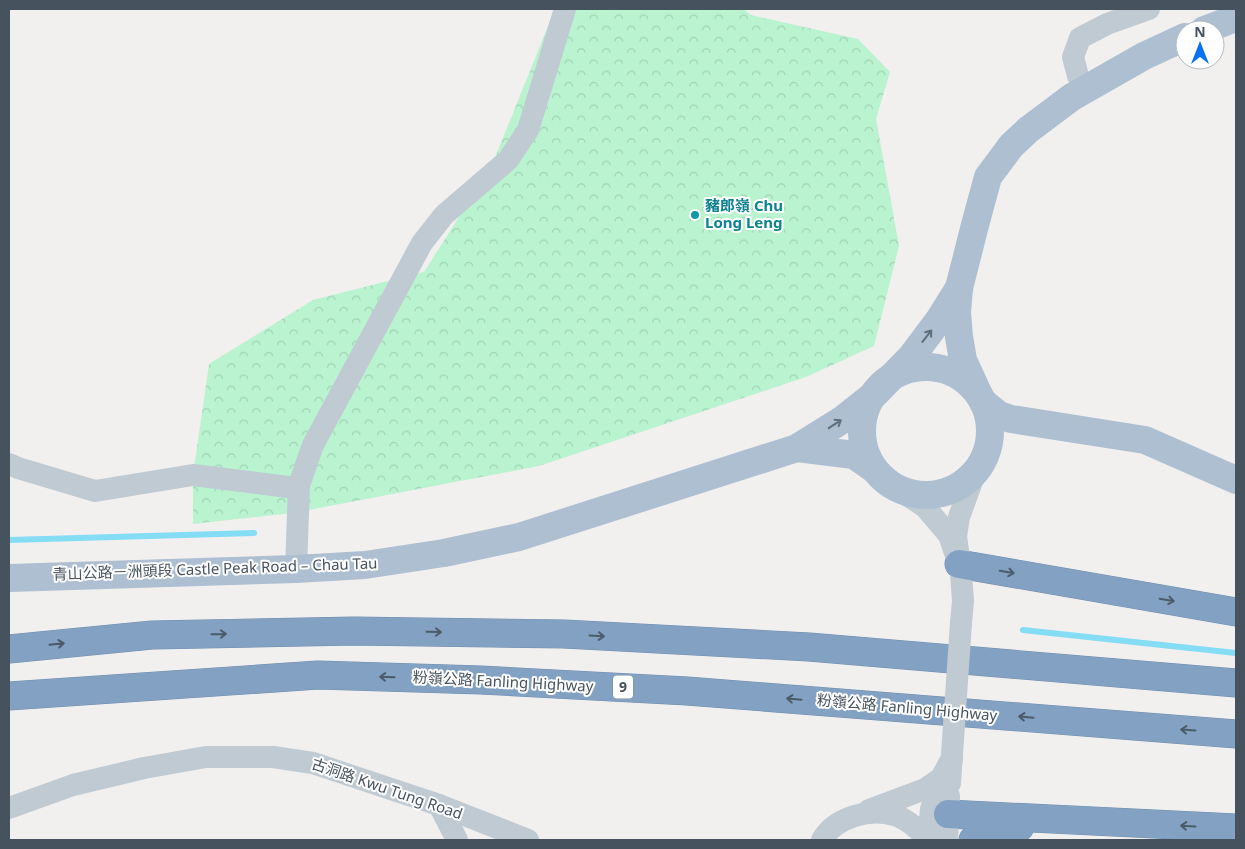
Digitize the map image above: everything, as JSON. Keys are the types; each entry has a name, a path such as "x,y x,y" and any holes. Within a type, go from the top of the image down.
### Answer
{"highway":[{"path":"959,564 1236,612"},
{"path":"9,649 152,635 354,631 555,634 809,647 1236,683"},
{"name":"粉嶺公路 Fanling Highway","path":"9,696 318,675 461,679 702,692 1236,734"},
{"path":"973,840 998,830 1024,826 1104,822"},
{"path":"948,827 1104,822 1236,828"}],"main road":[{"path":"980,464 990,435 988,414 964,360 956,312 959,288 988,177 1011,146 1028,130 1072,97 1144,56 1175,42"},
{"path":"798,448 842,420 871,398 912,356 939,320 959,288"},
{"path":"1059,426 1031,425 1009,432 998,439 980,464 959,487 939,494 918,495 898,489 880,477 868,459 862,439 863,418 871,398 885,382 904,371 925,367 946,370 964,380 999,415 1011,419 1059,426 1145,440 1236,480"},
{"path":"798,448 854,455 874,469"},
{"name":"青山公路－洲頭段 Castle Peak Road – Chau Tau","path":"9,578 296,569 364,565 444,554 519,537 798,448"}],"street":[{"path":"296,569 299,485 313,445 422,243 444,215 508,160 528,130 565,9"},
{"path":"1086,90 1078,76 1073,57 1080,38 1107,24 1149,9"},
{"path":"9,464 94,491 193,475 296,488 299,485"},
{"path":"948,827 963,601 956,536 959,517 980,464"},
{"path":"898,489 925,507 949,535 959,564"},
{"name":"古洞路 Kwu Tung Road","path":"9,808 73,785 144,768 206,757 273,757 313,763 439,805 528,840"},
{"path":"822,840 838,823 925,789 941,778 952,758"},
{"path":"928,840 931,809 952,758"},
{"path":"439,805 457,840"},
{"path":"856,815 875,812 895,815 914,825 928,840"}],"green space":[{"path":"555,9 743,9 751,15 858,39 890,72 876,119 899,246 874,346 806,377 539,466 293,513 193,524 193,475 209,364 313,300 424,272 492,165"}],"waterway":[{"path":"9,540 254,533"},
{"path":"1023,630 1236,653"}],"place":[{"name":"豬郎嶺 Chu Long Leng","path":"695,215"}]}
